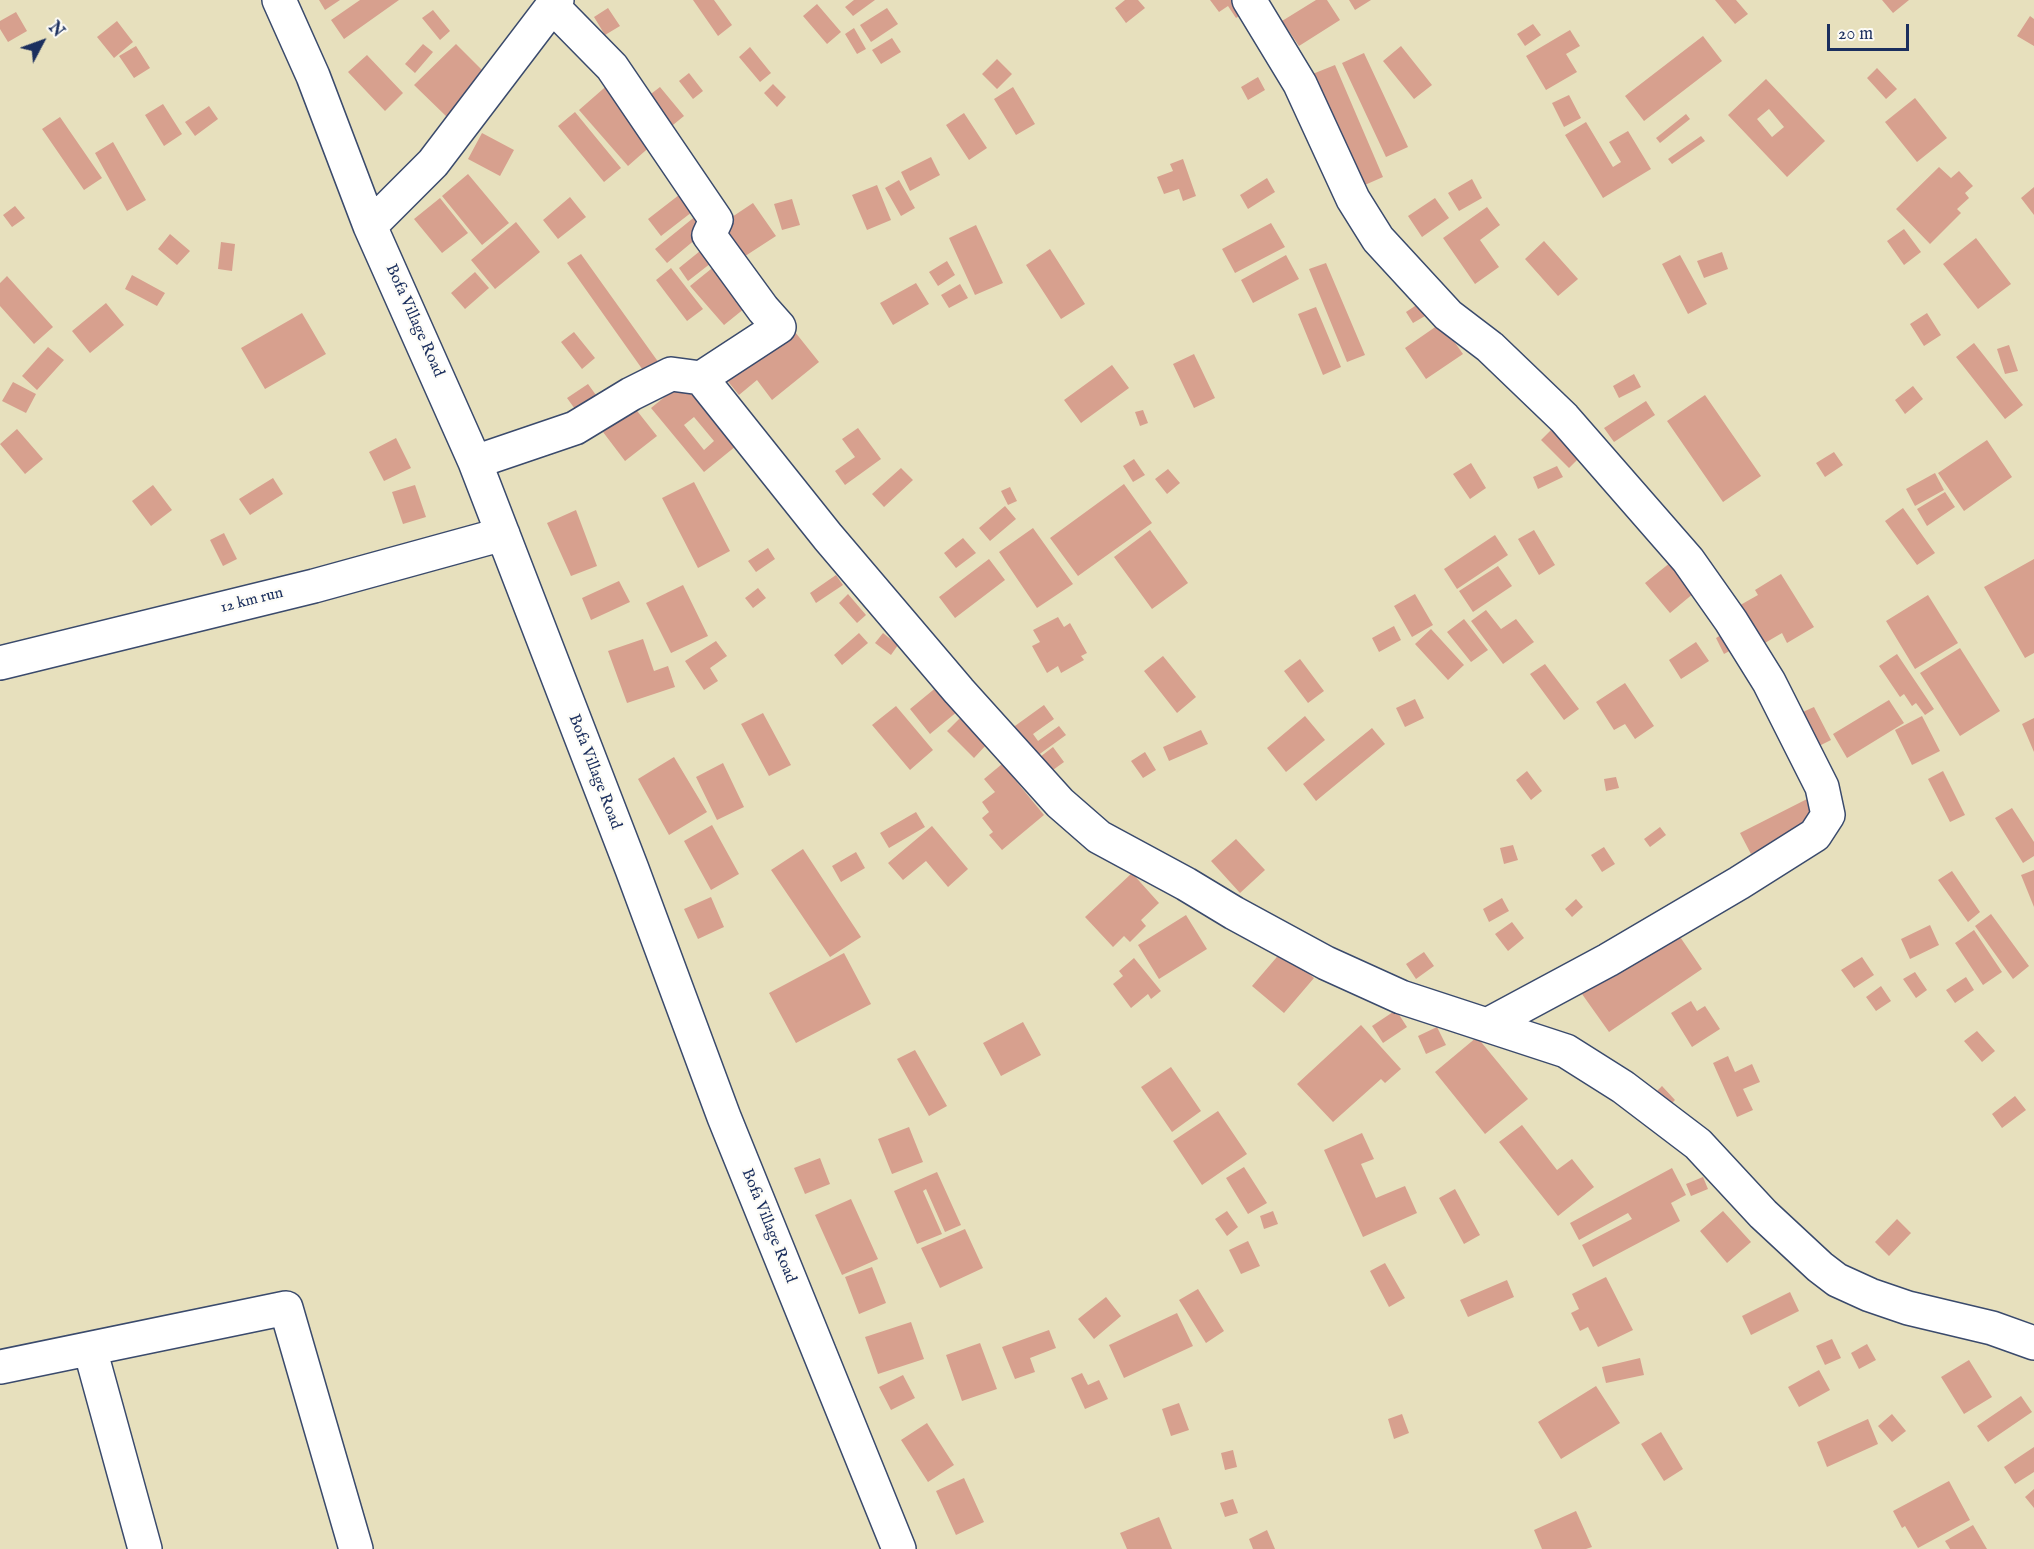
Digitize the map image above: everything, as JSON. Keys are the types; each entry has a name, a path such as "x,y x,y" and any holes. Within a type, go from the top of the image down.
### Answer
{"street":[{"name":"Bofa Village Road","path":"279,0 313,76 370,226 475,462 632,869 724,1117 899,1549"},
{"path":"1249,0 1300,84 1353,199 1378,239 1448,315 1491,346 1564,418 1688,560 1731,621 1769,682 1822,787 1828,815 1815,835 1739,883 1608,960 1487,1025"},
{"path":"370,226 433,162 555,3 612,68 716,220 709,235 763,309 779,327 701,378 671,374 631,394 575,428 475,462"},
{"path":"701,378 828,537 973,706 1060,803 1100,837 1326,963 1401,997 1566,1051 1623,1087 1698,1144 1763,1214 1837,1280 1870,1295 1908,1308 1992,1328 2034,1343"},
{"name":"12 km run","path":"0,663 314,586 503,534"},
{"path":"0,1367 286,1308 356,1549"},
{"path":"90,1349 145,1549"}],"building":[{"path":"319,0 340,0 325,10"},
{"path":"360,0 399,0 344,39 331,20"},
{"path":"693,0 714,0 732,25 718,36"},
{"path":"854,0 875,0 853,16 845,7"},
{"path":"1125,0 1138,0 1145,8 1126,23 1115,8"},
{"path":"1210,0 1237,0 1245,12 1236,18 1228,6 1219,12"},
{"path":"1316,0 1327,0 1340,20 1299,46 1282,21"},
{"path":"1349,0 1371,0 1355,10"},
{"path":"1715,0 1736,0 1748,14 1735,24"},
{"path":"1882,0 1909,0 1893,13"},
{"path":"817,4 841,32 827,44 803,16"},
{"path":"608,8 620,26 605,35 594,17"},
{"path":"887,8 898,24 871,42 860,25"},
{"path":"433,10 450,31 440,40 422,18"},
{"path":"16,12 27,31 8,42 0,29 0,21"},
{"path":"2030,16 2034,19 2034,46 2017,36"},
{"path":"117,21 133,42 114,58 97,37"},
{"path":"1533,24 1541,35 1525,46 1517,34"},
{"path":"854,28 866,49 857,54 845,34"},
{"path":"1570,30 1580,46 1566,54 1577,72 1546,90 1526,56"},
{"path":"1703,36 1722,61 1644,121 1625,96"},
{"path":"892,38 901,52 881,64 872,50"},
{"path":"423,44 433,52 415,73 405,64"},
{"path":"456,44 489,77 448,118 414,85"},
{"path":"136,46 150,68 134,78 119,56"},
{"path":"1401,46 1432,85 1414,99 1383,61"},
{"path":"750,47 771,73 760,82 739,57"},
{"path":"1364,53 1408,147 1386,157 1342,63"},
{"path":"367,55 403,93 385,111 348,72"},
{"path":"997,59 1012,74 997,89 982,74"},
{"path":"1335,65 1383,177 1358,188 1310,75"},
{"path":"1877,68 1897,89 1886,99 1867,78"},
{"path":"689,73 703,91 693,99 679,81"},
{"path":"1258,77 1265,90 1248,100 1241,87"},
{"path":"1766,79 1825,141 1787,177 1728,115","holes":["1769,109 1784,127 1772,137 1757,119"]},
{"path":"611,82 653,144 628,166 579,110"},
{"path":"773,84 786,97 777,107 764,93"},
{"path":"660,87 684,116 668,129 643,100"},
{"path":"1013,87 1035,124 1016,135 994,99"},
{"path":"1569,95 1581,118 1564,127 1552,103"},
{"path":"1915,98 1947,138 1917,162 1885,122"},
{"path":"163,104 182,134 164,146 145,115"},
{"path":"209,106 218,119 195,136 185,122"},
{"path":"575,112 621,168 604,182 558,126"},
{"path":"964,113 987,148 969,160 946,125"},
{"path":"1686,114 1690,119 1660,143 1656,138"},
{"path":"60,117 102,178 84,190 42,129"},
{"path":"1586,122 1613,167 1621,162 1609,142 1628,131 1651,169 1603,198 1565,135"},
{"path":"482,133 514,150 500,176 468,159"},
{"path":"1701,136 1705,141 1672,164 1668,159"},
{"path":"113,142 146,200 127,211 95,153"},
{"path":"931,157 940,175 910,191 901,172"},
{"path":"1183,159 1196,196 1183,201 1179,189 1164,194 1157,177 1173,171 1170,164"},
{"path":"1939,167 1951,178 1959,171 1973,186 1965,193 1969,198 1957,209 1961,213 1930,244 1896,209"},
{"path":"468,174 509,223 482,245 442,196"},
{"path":"1267,178 1275,192 1248,209 1240,195"},
{"path":"1472,179 1482,198 1459,211 1448,193"},
{"path":"899,180 915,208 901,216 885,188"},
{"path":"877,185 891,220 867,230 852,195"},
{"path":"2034,187 2034,215 2021,198"},
{"path":"679,195 692,212 661,236 648,219"},
{"path":"570,197 586,217 558,239 543,220"},
{"path":"440,198 468,233 442,253 414,219"},
{"path":"1435,198 1449,218 1422,237 1408,216"},
{"path":"792,199 800,225 782,230 774,204"},
{"path":"753,203 776,236 736,262 714,229"},
{"path":"15,206 25,218 12,227 3,215"},
{"path":"1487,207 1500,225 1480,240 1499,267 1475,284 1443,238"},
{"path":"697,215 708,229 667,263 655,249"},
{"path":"516,222 540,252 495,289 471,260"},
{"path":"1271,223 1285,247 1235,273 1222,249"},
{"path":"976,225 1003,283 975,295 949,238"},
{"path":"1904,229 1921,252 1904,265 1887,241"},
{"path":"170,234 190,251 177,265 158,249"},
{"path":"1976,238 2011,284 1978,309 1943,264"},
{"path":"1544,241 1578,279 1558,296 1525,259"},
{"path":"221,242 235,244 232,271 218,269"},
{"path":"705,247 715,260 688,281 679,268"},
{"path":"1050,249 1085,304 1061,319 1026,265"},
{"path":"1722,252 1728,269 1704,278 1697,261"},
{"path":"581,254 659,363 645,373 567,263"},
{"path":"1286,255 1299,279 1253,303 1241,280"},
{"path":"1680,255 1707,304 1688,314 1662,264"},
{"path":"947,261 955,275 938,286 929,272"},
{"path":"1326,263 1365,355 1347,362 1309,269"},
{"path":"716,265 750,304 724,325 690,286"},
{"path":"671,268 703,309 687,321 656,280"},
{"path":"475,272 489,288 465,309 451,293"},
{"path":"132,275 165,293 157,306 125,289"},
{"path":"7,276 53,327 34,344 0,306 0,283"},
{"path":"916,283 929,304 893,325 880,303"},
{"path":"960,284 968,298 949,308 941,295"},
{"path":"106,303 124,325 90,353 72,331"},
{"path":"1418,304 1425,316 1413,323 1406,312"},
{"path":"1316,307 1341,367 1323,375 1298,314"},
{"path":"302,313 326,354 265,389 241,348"},
{"path":"1927,313 1941,335 1924,346 1910,324"},
{"path":"1441,323 1463,354 1426,379 1405,348"},
{"path":"791,327 819,362 772,400 757,380 739,395 726,379"},
{"path":"574,332 595,358 582,369 561,342"},
{"path":"1974,343 2023,405 2005,419 1956,357"},
{"path":"2009,345 2018,371 2005,374 1997,349"},
{"path":"48,347 64,360 37,390 22,376"},
{"path":"1194,354 1215,398 1194,408 1173,364"},
{"path":"1112,365 1129,388 1081,423 1064,400"},
{"path":"1634,374 1641,387 1619,398 1613,386"},
{"path":"13,382 36,394 26,413 2,401"},
{"path":"683,382 736,446 704,472 651,408","holes":["694,417 714,441 704,450 684,425"]},
{"path":"588,384 601,402 580,416 567,398"},
{"path":"1913,386 1923,399 1905,414 1895,400"},
{"path":"1705,395 1761,476 1723,502 1667,421"},
{"path":"1646,401 1655,415 1614,442 1604,428"},
{"path":"634,407 657,436 625,461 603,432"},
{"path":"1143,410 1148,423 1140,426 1135,412"},
{"path":"1554,427 1582,455 1569,468 1541,440"},
{"path":"858,428 881,459 845,485 835,471 855,457 842,439"},
{"path":"17,429 43,459 25,474 0,444"},
{"path":"396,438 411,468 384,481 369,452"},
{"path":"1987,440 2012,477 1964,511 1938,473"},
{"path":"1834,452 1843,465 1825,477 1816,463"},
{"path":"1134,459 1145,475 1133,482 1123,466"},
{"path":"1471,463 1486,488 1470,499 1453,474"},
{"path":"1557,466 1563,477 1538,489 1533,477"},
{"path":"901,468 913,480 884,507 872,494"},
{"path":"1168,469 1180,483 1167,494 1155,479"},
{"path":"1935,473 1944,490 1915,506 1906,489"},
{"path":"273,478 283,494 250,515 239,499"},
{"path":"694,482 730,551 698,568 662,498"},
{"path":"1124,484 1152,523 1078,576 1050,538"},
{"path":"153,485 172,510 151,526 132,501"},
{"path":"415,485 426,517 403,524 392,492"},
{"path":"1010,487 1017,501 1008,505 1001,491"},
{"path":"1945,492 1955,507 1927,526 1917,509"},
{"path":"1005,506 1016,519 990,541 979,528"},
{"path":"1903,508 1935,553 1917,565 1885,521"},
{"path":"576,510 597,566 571,576 547,523"},
{"path":"1033,528 1073,584 1037,608 999,552"},
{"path":"1150,530 1188,583 1152,609 1114,557"},
{"path":"1534,530 1555,565 1539,575 1518,539"},
{"path":"224,533 237,559 223,566 210,540"},
{"path":"1495,535 1508,555 1457,589 1444,569"},
{"path":"963,538 976,553 956,568 944,553"},
{"path":"768,548 775,559 756,572 748,561"},
{"path":"1676,558 1700,588 1670,613 1645,583"},
{"path":"989,559 1005,580 955,618 939,597"},
{"path":"2034,559 2034,653 2025,658 1984,587"},
{"path":"1498,566 1512,586 1473,612 1459,591"},
{"path":"1781,574 1814,627 1787,643 1782,633 1758,647 1735,608 1758,595 1755,590"},
{"path":"836,575 843,585 816,603 810,593"},
{"path":"619,581 630,602 591,620 582,598"},
{"path":"683,585 708,636 671,653 646,603"},
{"path":"758,588 766,598 753,608 745,598"},
{"path":"848,594 866,615 857,623 839,603"},
{"path":"1415,594 1433,625 1412,637 1394,606"},
{"path":"1928,595 1958,643 1915,669 1886,621"},
{"path":"1486,610 1501,629 1516,619 1534,642 1503,664 1471,621"},
{"path":"1058,617 1064,627 1070,623 1087,653 1081,656 1084,660 1061,673 1058,666 1047,673 1032,646 1040,642 1033,630"},
{"path":"1464,619 1488,650 1471,662 1447,632"},
{"path":"1394,626 1401,640 1379,652 1372,638"},
{"path":"1431,629 1464,665 1448,680 1415,644"},
{"path":"859,633 868,643 842,665 834,655"},
{"path":"883,633 898,645 891,655 875,643"},
{"path":"1725,633 1733,649 1724,654 1716,638"},
{"path":"643,639 654,671 668,666 675,687 627,703 608,651"},
{"path":"716,641 727,656 710,668 718,681 704,690 685,661"},
{"path":"1696,642 1709,661 1681,679 1669,660"},
{"path":"1960,648 2000,711 1960,736 1920,673"},
{"path":"1897,654 1934,709 1925,715 1916,703 1912,706 1904,694 1900,697 1879,666"},
{"path":"1163,656 1196,697 1177,713 1144,671"},
{"path":"1300,659 1324,691 1308,703 1284,671"},
{"path":"1545,664 1579,709 1564,720 1530,674"},
{"path":"1625,683 1654,726 1635,739 1625,724 1614,730 1596,702"},
{"path":"938,686 958,711 930,734 910,709"},
{"path":"1415,699 1424,718 1405,727 1396,708"},
{"path":"1889,700 1904,723 1847,758 1833,734"},
{"path":"1044,705 1054,719 1033,734 1038,741 1059,726 1066,735 1030,761 1008,731"},
{"path":"896,706 933,750 910,770 872,725"},
{"path":"1814,707 1831,740 1813,749 1796,715"},
{"path":"763,713 791,765 769,776 741,724"},
{"path":"962,716 988,743 974,758 947,731"},
{"path":"1305,716 1325,740 1286,772 1267,748"},
{"path":"1922,716 1940,751 1912,765 1895,730"},
{"path":"2034,718 2034,752 2022,724"},
{"path":"1372,728 1385,744 1316,801 1303,784"},
{"path":"1201,730 1208,744 1169,761 1163,747"},
{"path":"1053,747 1064,762 1046,775 1036,760"},
{"path":"1145,752 1156,770 1143,778 1131,761"},
{"path":"674,757 707,812 669,835 638,779"},
{"path":"723,763 744,807 717,820 696,777"},
{"path":"1002,764 1044,815 1002,850 989,835 993,832 982,818 989,812 982,802 995,792 984,779"},
{"path":"1527,771 1542,791 1531,800 1516,780"},
{"path":"1943,771 1965,815 1950,822 1928,779"},
{"path":"1616,777 1619,788 1606,791 1604,779"},
{"path":"1811,797 1822,818 1751,854 1740,833"},
{"path":"2012,808 2034,842 2034,856 2023,863 1995,818"},
{"path":"916,812 925,827 889,848 880,833"},
{"path":"712,825 739,874 711,890 684,841"},
{"path":"932,826 968,869 948,887 926,861 903,880 888,863"},
{"path":"1660,827 1666,835 1650,847 1644,839"},
{"path":"1236,839 1265,870 1240,893 1211,861"},
{"path":"1513,845 1518,860 1504,864 1500,848"},
{"path":"1604,847 1615,864 1602,872 1591,855"},
{"path":"803,849 861,937 830,957 771,870"},
{"path":"856,852 865,868 841,882 832,866"},
{"path":"2034,870 2034,907 2021,875"},
{"path":"1952,871 1980,912 1968,922 1938,880"},
{"path":"1132,873 1159,903 1141,920 1146,926 1130,942 1124,936 1113,947 1085,917"},
{"path":"711,897 724,927 698,939 684,909"},
{"path":"1502,898 1509,911 1489,922 1483,909"},
{"path":"1576,899 1583,907 1572,917 1565,909"},
{"path":"1991,914 2029,966 2013,979 1975,926"},
{"path":"1186,915 1207,949 1159,979 1138,945"},
{"path":"1512,922 1524,938 1508,951 1495,934"},
{"path":"1930,925 1939,945 1910,959 1901,939"},
{"path":"1974,930 2002,972 1983,985 1955,943"},
{"path":"1676,931 1702,969 1609,1032 1582,994"},
{"path":"1282,951 1314,978 1284,1013 1252,986"},
{"path":"1424,952 1434,966 1416,979 1406,964"},
{"path":"844,953 871,1004 796,1043 769,993"},
{"path":"1862,957 1874,975 1854,988 1841,970"},
{"path":"1134,958 1161,991 1151,999 1148,994 1131,1008 1113,984 1123,976 1119,971"},
{"path":"1915,972 1927,990 1916,998 1903,979"},
{"path":"1966,977 1974,990 1955,1003 1946,990"},
{"path":"1881,986 1891,1001 1876,1011 1866,997"},
{"path":"1691,1001 1697,1011 1705,1006 1720,1029 1692,1047 1671,1013"},
{"path":"1396,1010 1407,1027 1383,1043 1372,1026"},
{"path":"1023,1022 1041,1055 1001,1076 983,1043"},
{"path":"1361,1025 1401,1069 1385,1083 1381,1079 1333,1122 1297,1084"},
{"path":"1437,1027 1446,1045 1426,1054 1418,1036"},
{"path":"1977,1031 1995,1051 1982,1062 1964,1041"},
{"path":"1477,1037 1528,1099 1485,1134 1435,1072"},
{"path":"915,1050 947,1106 929,1116 897,1059"},
{"path":"1728,1056 1735,1072 1752,1064 1760,1082 1743,1089 1753,1110 1737,1117 1713,1063"},
{"path":"1171,1067 1201,1111 1172,1132 1141,1087"},
{"path":"1662,1086 1675,1100 1665,1110 1652,1096"},
{"path":"2015,1096 2026,1110 2002,1128 1992,1114"},
{"path":"1218,1111 1247,1154 1202,1185 1173,1141"},
{"path":"1522,1125 1557,1170 1572,1159 1594,1187 1558,1216 1499,1142"},
{"path":"909,1127 923,1162 892,1174 878,1139"},
{"path":"1362,1133 1374,1159 1361,1164 1376,1198 1405,1186 1417,1213 1363,1237 1324,1150"},
{"path":"820,1158 830,1184 805,1194 794,1168"},
{"path":"1244,1167 1267,1203 1248,1214 1226,1178"},
{"path":"1672,1168 1686,1195 1671,1203 1680,1221 1593,1267 1582,1245 1632,1219 1628,1213 1579,1240 1570,1223"},
{"path":"937,1172 961,1225 945,1232 926,1189 923,1191 942,1234 917,1244 894,1191"},
{"path":"1703,1177 1708,1189 1691,1196 1686,1184"},
{"path":"1455,1189 1480,1235 1464,1244 1439,1198"},
{"path":"851,1199 878,1259 842,1275 815,1215"},
{"path":"1227,1211 1238,1227 1227,1236 1215,1219"},
{"path":"1273,1211 1278,1224 1264,1229 1260,1216"},
{"path":"1723,1211 1751,1242 1727,1263 1700,1231"},
{"path":"1897,1219 1911,1233 1889,1256 1875,1242"},
{"path":"965,1229 983,1268 940,1288 921,1248"},
{"path":"1248,1241 1260,1266 1241,1274 1229,1250"},
{"path":"1385,1263 1405,1298 1389,1307 1370,1271"},
{"path":"872,1267 886,1303 859,1314 845,1277"},
{"path":"1606,1277 1633,1330 1598,1347 1588,1327 1580,1331 1571,1313 1579,1309 1572,1294"},
{"path":"1507,1280 1514,1297 1468,1317 1460,1300"},
{"path":"1198,1289 1224,1331 1206,1343 1179,1300"},
{"path":"1790,1292 1799,1311 1751,1335 1742,1316"},
{"path":"1106,1297 1121,1316 1094,1339 1078,1319"},
{"path":"1177,1313 1193,1346 1124,1378 1109,1345"},
{"path":"911,1322 924,1359 878,1374 865,1337"},
{"path":"1049,1330 1056,1348 1030,1358 1035,1372 1015,1379 1002,1347"},
{"path":"1832,1339 1841,1358 1825,1365 1816,1346"},
{"path":"980,1343 997,1389 962,1401 946,1355"},
{"path":"1867,1344 1876,1360 1859,1369 1851,1353"},
{"path":"1640,1358 1644,1375 1606,1383 1602,1367"},
{"path":"1969,1360 1992,1397 1964,1414 1941,1377"},
{"path":"1819,1370 1830,1390 1799,1407 1788,1387"},
{"path":"1082,1373 1088,1385 1099,1380 1108,1399 1085,1409 1071,1378"},
{"path":"903,1375 915,1398 891,1410 879,1387"},
{"path":"1596,1386 1620,1423 1561,1459 1538,1422"},
{"path":"2021,1396 2032,1412 1988,1442 1977,1426"},
{"path":"1179,1403 1189,1430 1171,1436 1162,1409"},
{"path":"1402,1414 1409,1433 1394,1439 1388,1419"},
{"path":"1892,1414 1906,1431 1892,1442 1878,1426"},
{"path":"1868,1419 1878,1444 1827,1467 1817,1442"},
{"path":"927,1423 954,1465 928,1482 901,1440"},
{"path":"1661,1432 1683,1469 1664,1481 1641,1444"},
{"path":"2034,1447 2034,1472 2015,1484 2004,1467"},
{"path":"1233,1450 1237,1467 1225,1470 1221,1453"},
{"path":"964,1478 984,1522 956,1535 936,1491"},
{"path":"1949,1481 1970,1520 1918,1548 1905,1526 1902,1528 1893,1511"},
{"path":"2034,1489 2034,1508 2025,1497"},
{"path":"1233,1499 1238,1513 1225,1517 1220,1503"},
{"path":"1576,1511 1592,1547 1542,1549 1534,1530"},
{"path":"1159,1517 1172,1549 1127,1549 1120,1533"},
{"path":"1973,1525 1987,1549 1950,1549 1945,1541"},
{"path":"1267,1530 1275,1549 1253,1549 1249,1539"}]}
